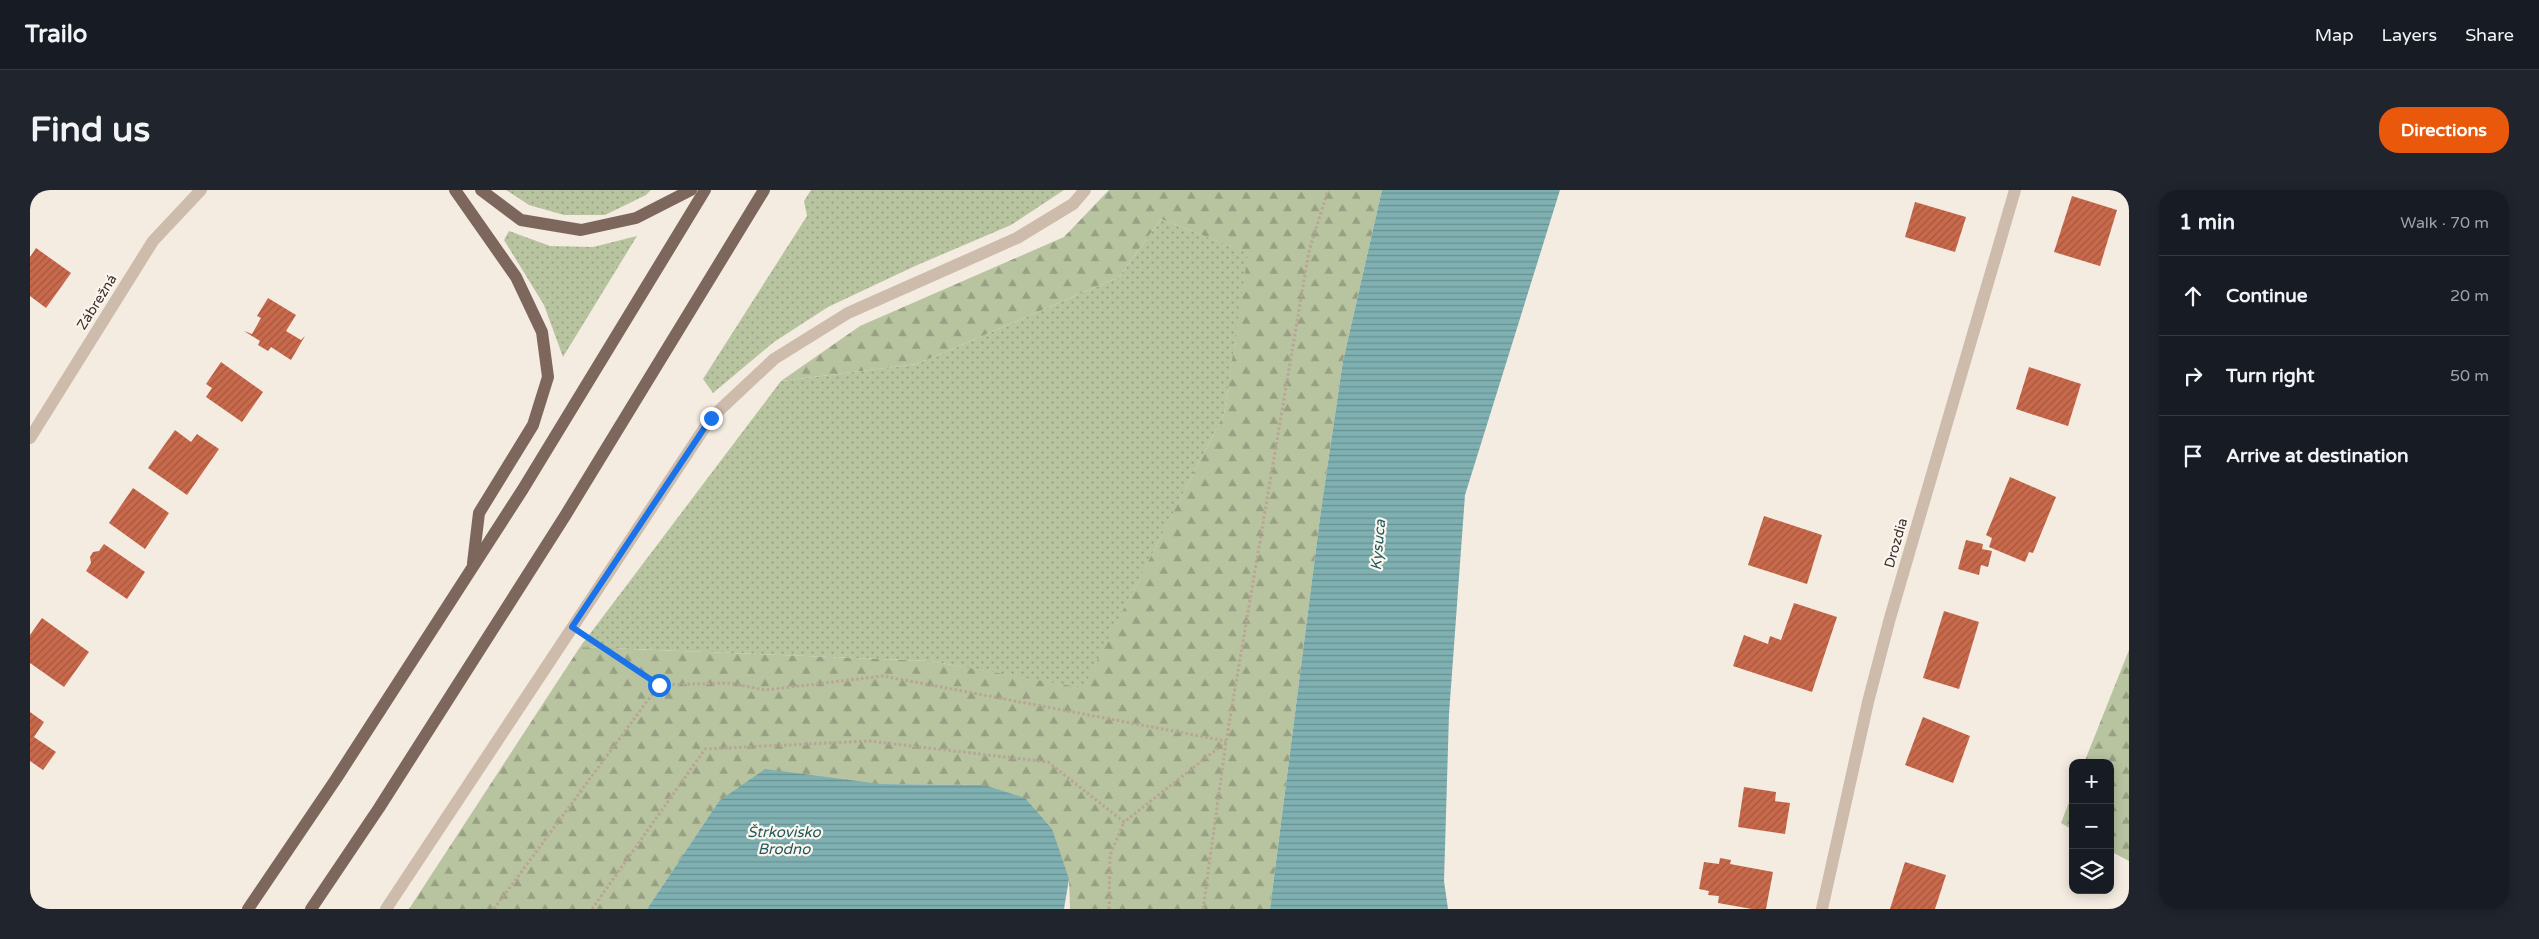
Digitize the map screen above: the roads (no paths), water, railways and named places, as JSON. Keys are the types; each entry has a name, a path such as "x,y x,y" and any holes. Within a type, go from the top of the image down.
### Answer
{"main road":[{"path":"455,190 516,277 542,332 548,377 533,425 479,513 472,568"},
{"path":"482,190 521,220 581,230 636,218 691,190"},
{"path":"248,909 472,568 704,190"},
{"path":"311,909 379,808 560,525 764,190"}],"street":[{"name":"Zábrežná","path":"30,438 153,241 201,190"},
{"path":"386,909 711,418 774,359 848,312 1017,238 1073,204 1085,190"},
{"name":"Drozdia","path":"1822,909 1868,702 1890,618 2015,190"}],"water":[{"name":"Kysuca","path":"1382,190 1560,190 1465,495 1449,714 1444,881 1448,909 1270,909 1321,510 1343,361"},
{"name":"Štrkovisko Brodno","path":"765,769 880,784 984,785 1025,798 1052,829 1069,879 1064,909 647,909 719,801"}]}
